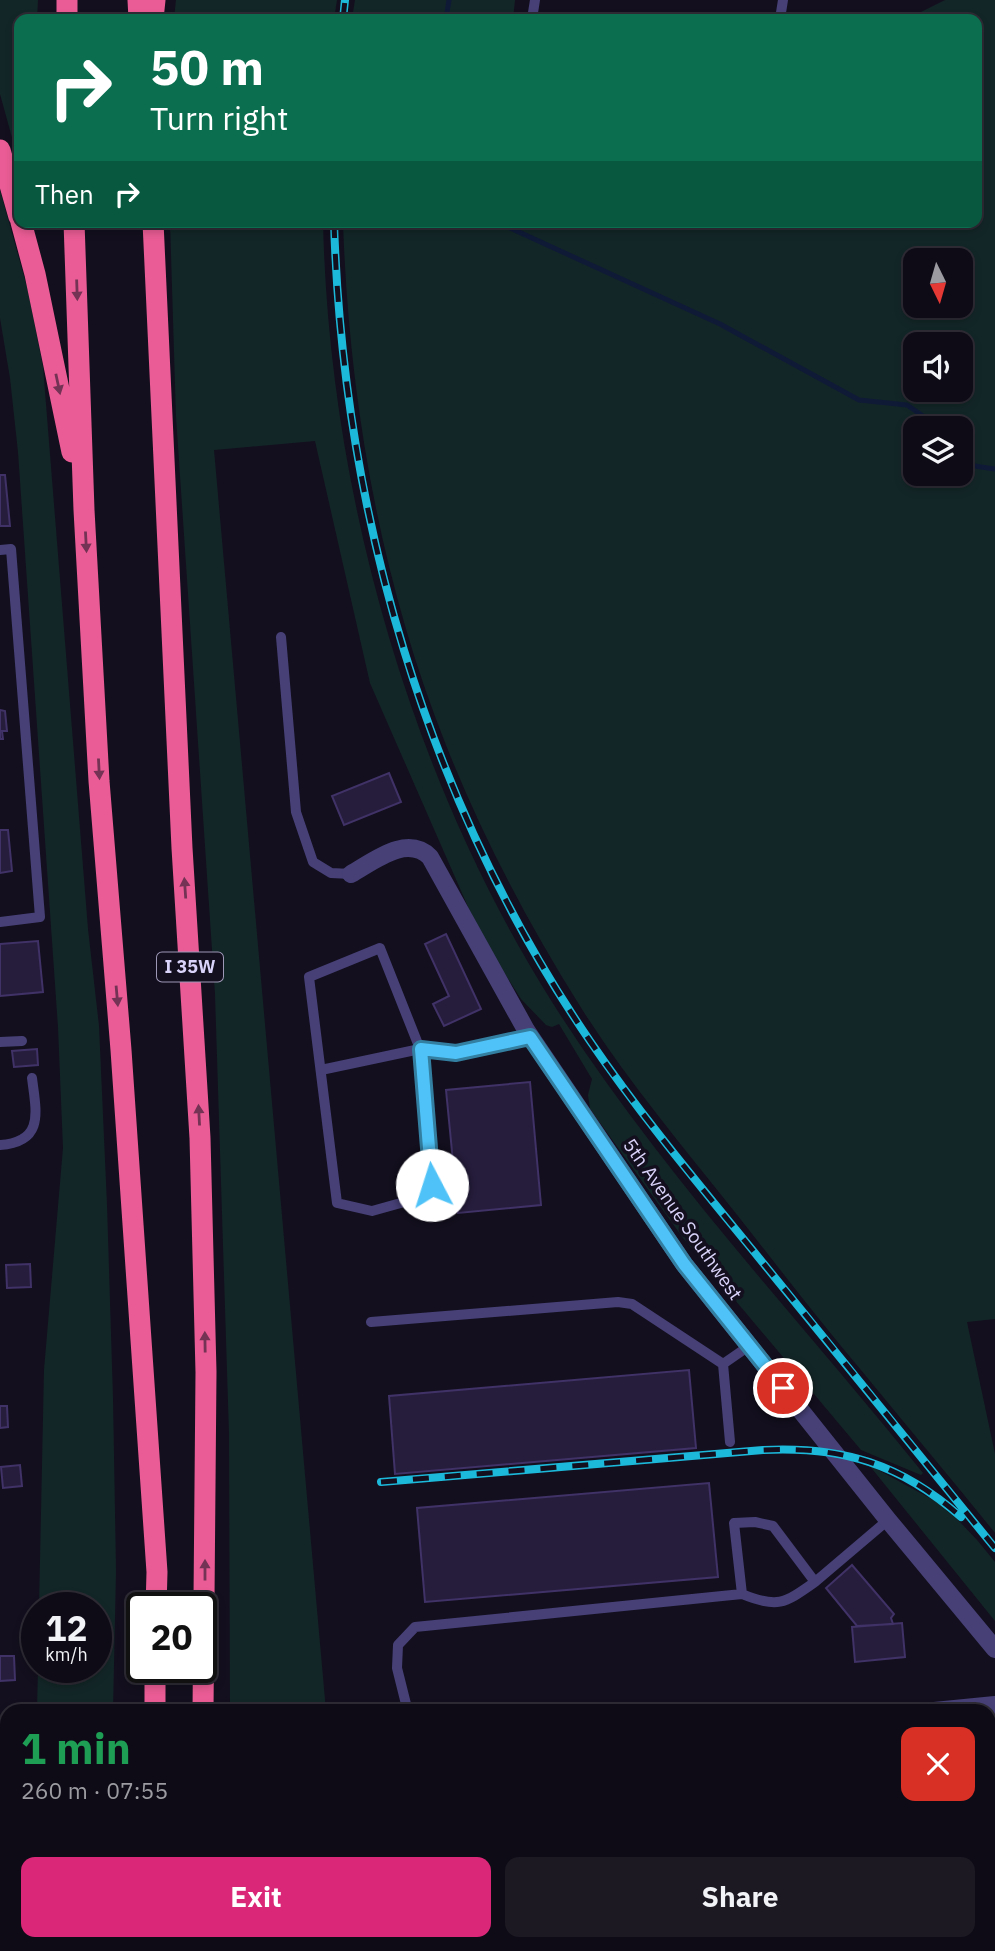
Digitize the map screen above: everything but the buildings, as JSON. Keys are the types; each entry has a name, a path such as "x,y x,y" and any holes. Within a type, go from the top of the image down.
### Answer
{"highway":[{"path":"0,150 14,199"},
{"path":"22,228 35,274 84,510"},
{"path":"74,228 84,510 99,781 122,1063 156,1592"},
{"name":"I 35W","path":"153,228 182,848 200,1138 206,1372 203,1704"},
{"path":"155,1683 155,1704"}],"street":[{"name":"5th Avenue Southwest","path":"351,874 398,849 411,846 424,850 530,1037 684,1264 888,1520 995,1649"}],"lane":[{"path":"0,550 11,549 40,917 0,922"},
{"path":"281,637 296,812 313,862 331,873 351,874"},
{"path":"380,948 421,1049 432,1185 415,1199 372,1211 337,1203 309,977 380,948"},
{"path":"321,1070 421,1049 456,1053 530,1037"},
{"path":"0,1042 22,1041"},
{"path":"0,1144 11,1144 26,1138 35,1128 32,1078"},
{"path":"371,1322 618,1302 632,1304 723,1364"},
{"path":"723,1364 749,1346"},
{"path":"723,1364 730,1442"},
{"path":"406,1704 397,1668 398,1645 415,1627 742,1594 758,1601 776,1604 815,1582 888,1520"},
{"path":"742,1594 734,1523 755,1522 773,1526 815,1582"}],"green space":[{"path":"0,0 38,0 37,14 14,14 14,145 0,94"},
{"path":"176,0 337,0 335,14 175,14"},
{"path":"355,0 515,0 514,14 353,14"},
{"path":"945,0 995,0 995,1319 967,1322 995,1454 995,1533 828,1331 674,1136 597,1033 542,943 475,812 423,682 386,554 372,488 352,355 343,228 982,228 982,14 917,14"},
{"path":"0,190 28,291 43,367 88,929 99,1026 113,1398 116,1571 113,1704 37,1704 38,1683 112,1683 112,1592 39,1592 44,1370 63,1148 58,1027 18,452 0,318"},
{"path":"170,228 323,228 329,323 341,425 360,527 386,627 418,726 457,822 501,914 552,1002 638,1125 731,1243 923,1473 921,1475 861,1450 683,1238 590,1109 588,1095 592,1079 559,1024 552,1027 546,1025 521,999 493,955 469,909 370,683 315,441 214,450 325,1704 230,1704 229,1433 215,994 176,416"},
{"path":"869,1465 935,1501 958,1520 995,1562 995,1621"}],"waterway":[{"path":"447,14 449,0"},
{"path":"510,228 720,324 859,400 907,405 923,416"},
{"path":"973,466 995,469"}],"railway":[{"path":"344,14 345,0"},
{"path":"334,228 341,330 355,438 376,545 404,650 439,753 482,852 532,949 590,1041 630,1097 995,1548"},
{"path":"381,1482 763,1450 819,1451 845,1455 893,1471 939,1499 961,1517"}],"route":[{"path":"432,1185 421,1049 456,1053 530,1037 684,1264 783,1388"}]}
